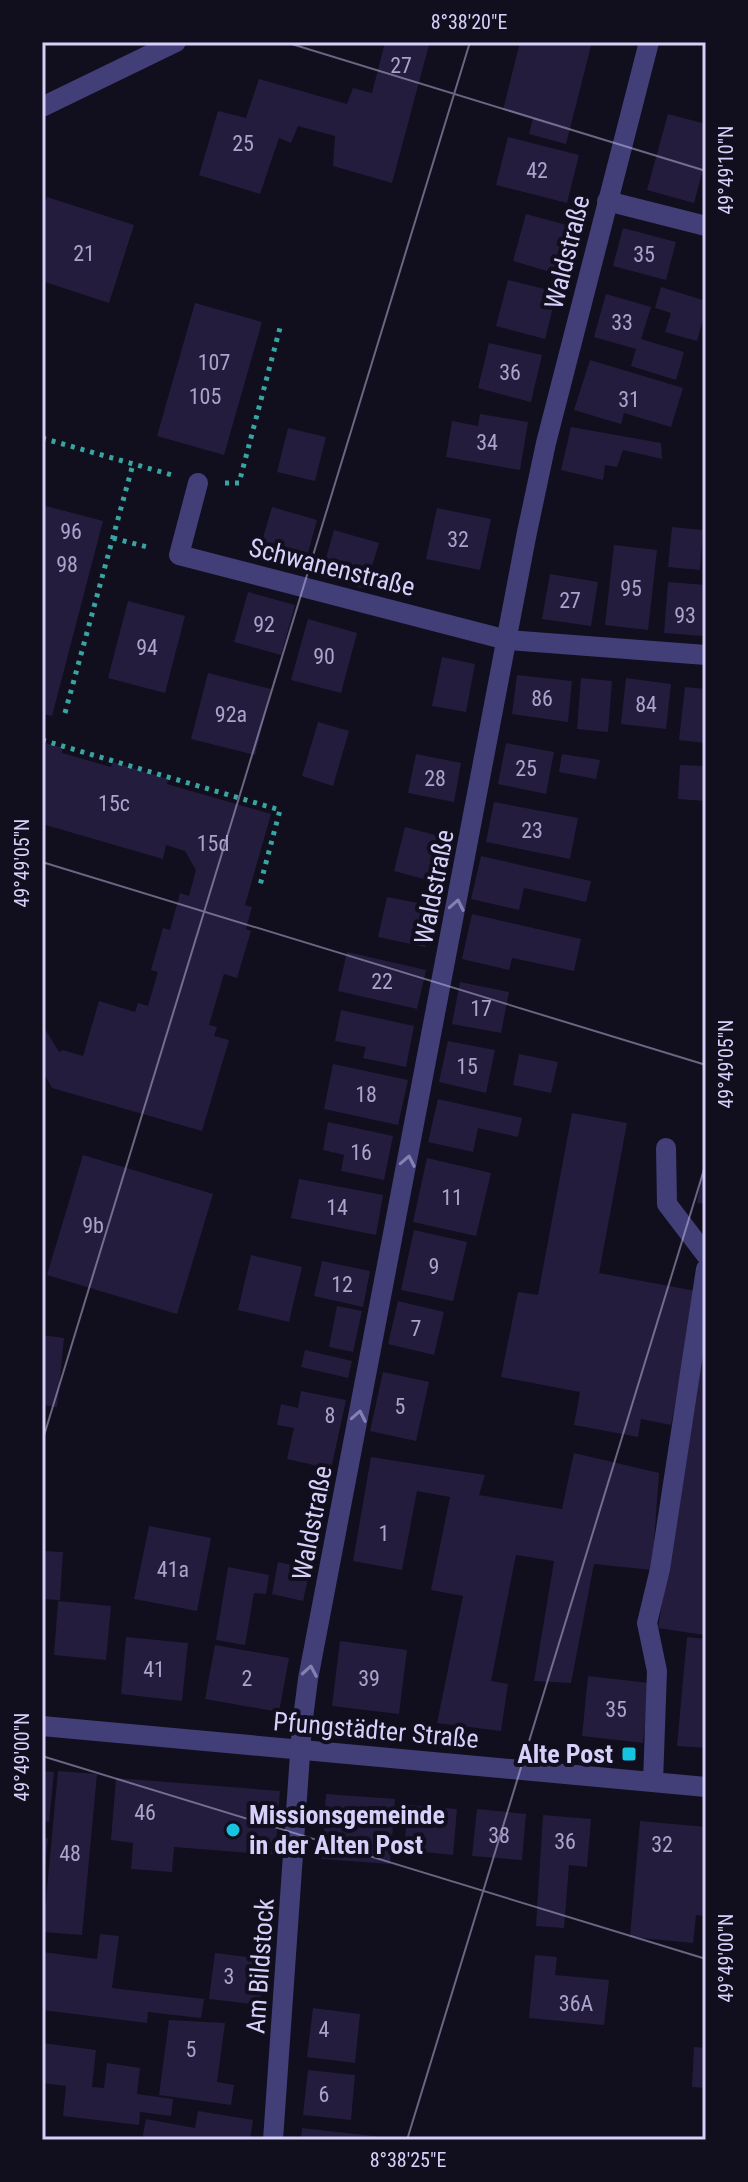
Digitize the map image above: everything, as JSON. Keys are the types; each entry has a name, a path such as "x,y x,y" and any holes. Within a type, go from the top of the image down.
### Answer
{"street":[{"path":"42,107 176,42"},
{"name":"Waldstraße","path":"301,1749 308,1679 546,443 649,42"},
{"path":"607,201 706,226"},
{"path":"179,555 198,483"},
{"name":"Schwanenstraße","path":"179,555 507,640 706,655"},
{"path":"666,1148 667,1204 706,1255"},
{"path":"653,1782 657,1671 647,1623 660,1569 706,1269"},
{"name":"Pfungstädter Straße","path":"42,1726 706,1787"},
{"name":"Am Bildstock","path":"273,2140 301,1749"}],"path":[{"path":"42,438 198,483 239,483 281,324"},
{"path":"65,713 133,464"},
{"path":"113,538 179,555"},
{"path":"42,740 280,810 259,889"}],"building":[{"path":"385,42 429,45 392,183 333,166 335,136 298,126 291,143 279,138 260,194 199,175 218,111 246,118 259,79 347,104 353,88 372,93"},
{"path":"520,42 592,42 566,144 529,134 533,118 503,110"},
{"path":"668,114 706,124 706,158 694,203 647,190"},
{"path":"508,137 579,155 567,203 496,185"},
{"path":"47,197 134,225 109,303 42,281 42,212"},
{"path":"526,214 574,227 561,275 513,261"},
{"path":"623,228 676,242 666,280 613,266"},
{"path":"508,280 557,292 545,339 496,326"},
{"path":"661,287 706,301 697,341 665,332 671,313 655,308"},
{"path":"606,294 651,307 641,339 684,352 676,380 631,366 636,349 594,337"},
{"path":"195,303 262,322 224,455 157,436"},
{"path":"489,343 542,355 531,402 478,388"},
{"path":"590,360 683,388 671,427 624,413 621,424 574,410"},
{"path":"480,414 528,422 520,470 446,457 452,421 478,426"},
{"path":"571,427 661,443 662,459 623,450 617,467 605,465 603,480 561,470"},
{"path":"288,428 326,437 315,481 277,472"},
{"path":"42,505 103,521 52,716 42,714"},
{"path":"272,507 317,520 303,571 257,558"},
{"path":"437,508 491,519 480,570 426,559"},
{"path":"672,527 703,530 700,570 668,567"},
{"path":"334,530 379,543 365,589 321,576"},
{"path":"614,545 657,550 648,630 605,625"},
{"path":"550,574 598,582 591,626 542,619"},
{"path":"668,582 706,585 703,636 664,633"},
{"path":"248,592 295,605 281,655 234,642"},
{"path":"128,601 185,616 165,693 108,678"},
{"path":"308,619 357,633 341,693 291,680"},
{"path":"442,657 475,664 466,712 432,706"},
{"path":"208,673 271,689 255,755 191,739"},
{"path":"517,675 572,681 568,722 512,714"},
{"path":"581,678 612,681 608,732 577,729"},
{"path":"626,678 671,684 666,729 621,724"},
{"path":"685,687 706,689 706,743 679,740"},
{"path":"318,722 349,731 333,786 302,776"},
{"path":"42,742 63,748 62,753 111,767 113,762 168,779 167,784 271,814 245,905 252,907 246,929 251,931 237,978 224,974 209,1025 217,1027 214,1036 229,1040 202,1131 52,1088 46,1077 42,1079 42,1031 45,1029 59,1052 63,1050 83,1056 99,1001 135,1012 138,1003 148,1006 158,972 151,970 163,928 170,930 180,893 189,896 196,870 185,851 166,845 163,859 42,824"},
{"path":"506,743 554,752 546,794 498,784"},
{"path":"416,754 461,763 454,802 408,793"},
{"path":"562,754 600,760 596,779 559,772"},
{"path":"680,765 706,766 706,801 678,799"},
{"path":"494,802 578,818 570,859 486,842"},
{"path":"405,827 454,840 442,884 394,871"},
{"path":"481,856 591,881 586,902 524,888 519,910 471,899"},
{"path":"387,897 433,906 425,947 378,937"},
{"path":"472,914 581,939 574,971 512,958 509,970 462,959"},
{"path":"347,952 426,970 417,1009 338,991"},
{"path":"460,982 509,992 501,1033 452,1024"},
{"path":"341,1010 414,1026 406,1067 363,1058 366,1047 335,1041"},
{"path":"448,1041 495,1050 486,1093 439,1082"},
{"path":"519,1054 558,1062 551,1093 513,1085"},
{"path":"333,1064 408,1080 398,1125 324,1109"},
{"path":"438,1099 522,1118 518,1137 478,1128 473,1152 428,1142"},
{"path":"572,1113 627,1123 599,1273 696,1291 671,1425 641,1419 638,1437 574,1425 580,1392 501,1377 518,1292 538,1295"},
{"path":"328,1122 393,1136 384,1180 341,1171 344,1155 323,1150"},
{"path":"83,1155 213,1194 177,1314 47,1275"},
{"path":"427,1158 491,1173 476,1236 413,1222"},
{"path":"706,1160 706,1204 697,1203"},
{"path":"299,1179 383,1195 376,1235 291,1218"},
{"path":"414,1230 467,1242 453,1301 401,1290"},
{"path":"251,1255 302,1267 289,1322 238,1310"},
{"path":"322,1261 370,1271 363,1307 314,1296"},
{"path":"398,1301 444,1312 434,1355 388,1344"},
{"path":"337,1306 362,1311 353,1352 329,1347"},
{"path":"42,1335 64,1338 57,1407 42,1405"},
{"path":"706,1336 704,1635 658,1628"},
{"path":"305,1350 352,1361 348,1378 301,1367"},
{"path":"383,1372 429,1382 416,1441 370,1431"},
{"path":"301,1391 346,1400 331,1469 287,1459 294,1428 277,1425 281,1404 298,1408"},
{"path":"574,1453 659,1473 652,1570 594,1564 571,1683 534,1681 554,1561 516,1555 491,1681 508,1684 501,1731 437,1723 463,1596 431,1590 450,1497 417,1491 402,1570 353,1561 371,1457 485,1475 479,1495 562,1509"},
{"path":"149,1526 211,1538 197,1611 134,1599"},
{"path":"42,1551 63,1552 60,1600 42,1599"},
{"path":"278,1562 310,1569 303,1601 272,1594"},
{"path":"228,1567 269,1575 266,1594 254,1593 245,1645 216,1640"},
{"path":"58,1601 111,1606 106,1660 54,1655"},
{"path":"126,1637 188,1643 182,1701 121,1694"},
{"path":"687,1637 706,1639 706,1748 677,1746"},
{"path":"340,1641 407,1650 399,1714 332,1706"},
{"path":"215,1645 289,1658 279,1712 205,1699"},
{"path":"588,1676 650,1683 643,1743 582,1736"},
{"path":"42,1771 54,1772 49,1822 42,1821"},
{"path":"58,1771 97,1774 82,1935 43,1932"},
{"path":"116,1778 280,1791 275,1855 174,1847 172,1872 131,1869 133,1843 111,1840"},
{"path":"326,1794 395,1799 390,1864 322,1859"},
{"path":"408,1805 457,1809 453,1855 404,1850"},
{"path":"477,1809 526,1814 522,1860 472,1856"},
{"path":"543,1815 591,1819 587,1867 569,1865 564,1928 536,1926"},
{"path":"640,1821 706,1827 706,1916 696,1915 693,1943 630,1937"},
{"path":"42,1837 48,1838 44,1874 42,1874"},
{"path":"100,1934 119,1936 112,1988 204,1999 201,2018 148,2012 147,2023 42,2010 42,1952 97,1959"},
{"path":"215,1953 265,1959 260,2005 209,1999"},
{"path":"535,1955 557,1957 555,1975 609,1980 604,2025 529,2018"},
{"path":"313,2008 360,2014 355,2063 307,2057"},
{"path":"169,2020 225,2023 217,2082 234,2085 231,2105 159,2095"},
{"path":"42,2043 96,2050 92,2087 104,2088 107,2063 140,2068 137,2094 173,2099 171,2116 140,2112 139,2125 63,2116 66,2086 42,2083"},
{"path":"694,2047 706,2048 706,2088 692,2087"},
{"path":"308,2070 355,2075 351,2120 303,2115"},
{"path":"198,2111 253,2120 250,2140 142,2140 146,2119 195,2128"},
{"path":"302,2128 391,2138 391,2140 301,2140"}],"place":[{"name":"Alte Post","path":"629,1754"},
{"name":"Missionsgemeinde in der Alten Post","path":"233,1830"}]}
